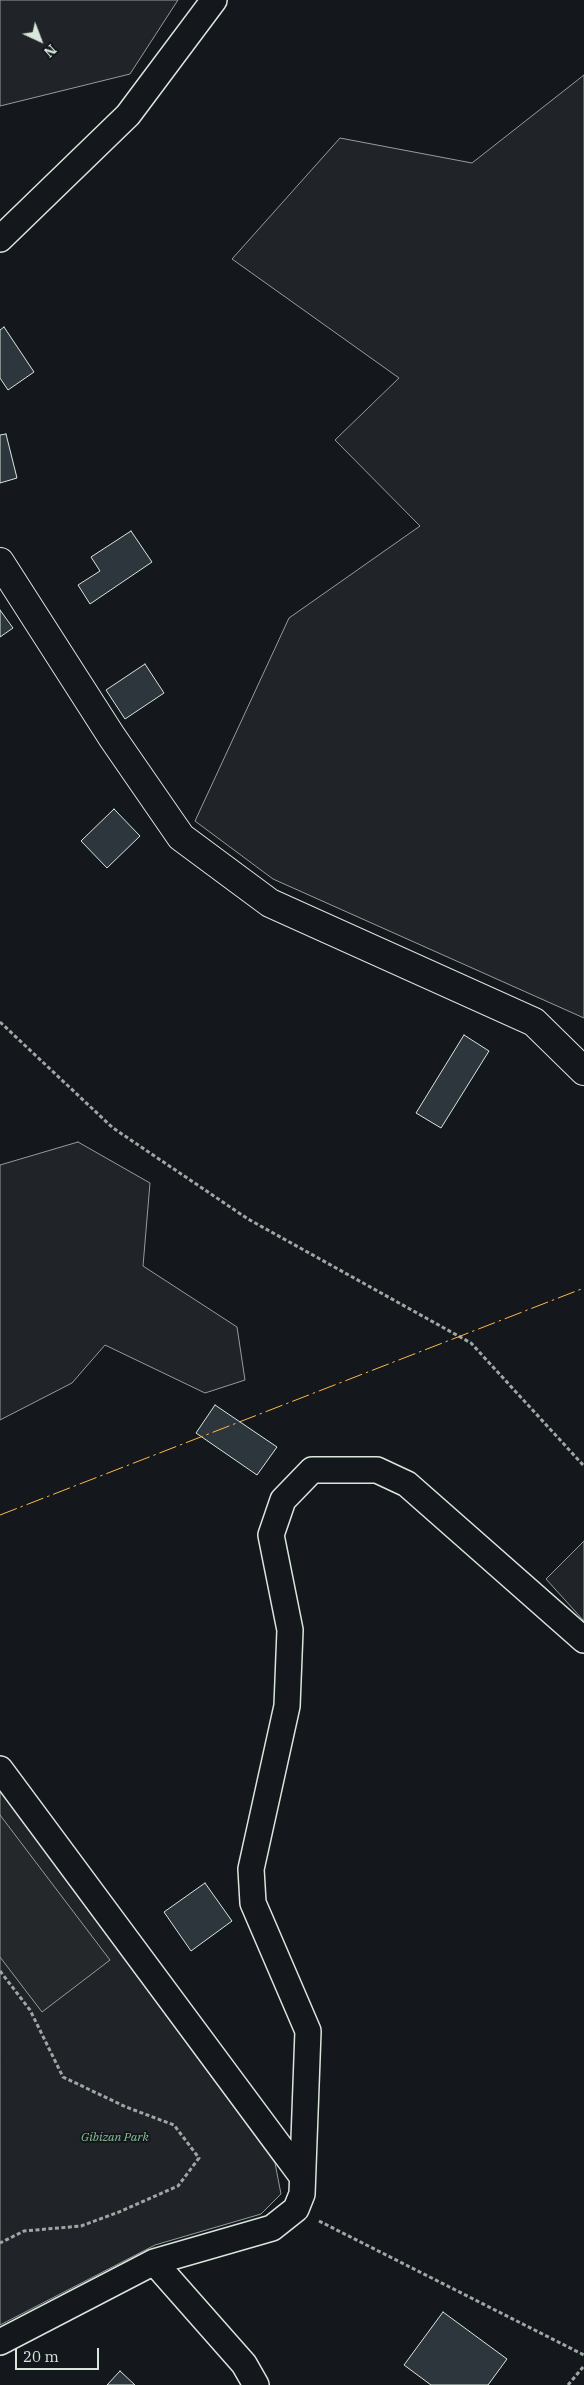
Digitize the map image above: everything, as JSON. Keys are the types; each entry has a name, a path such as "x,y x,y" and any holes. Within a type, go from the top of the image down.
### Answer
{"street":[{"path":"0,239 128,114 214,0"},
{"path":"0,562 112,737 181,837 270,903 534,1022 584,1071"},
{"path":"0,2342 154,2262 272,2228 296,2209 302,2194 301,2175 308,2031 253,1903 251,1869 286,1706 290,1630 271,1534 283,1500 312,1470 377,1470 407,1484 584,1640"},
{"path":"0,1769 301,2175"},
{"path":"154,2262 244,2364 256,2385"}],"path":[{"path":"0,1022 113,1128 248,1219 471,1343 584,1466"},
{"path":"0,1971 30,2010 63,2077 126,2107 174,2124 199,2158 178,2186 144,2201 81,2226 24,2231 0,2243"},
{"path":"296,2209 584,2355"},
{"path":"568,2385 584,2366"}],"green space":[{"path":"0,0 178,0 130,74 0,106"},
{"path":"584,75 584,1018 273,879 195,821 289,618 420,526 335,440 399,378 232,259 340,138 472,163"},
{"path":"78,1142 150,1183 143,1266 237,1327 245,1380 205,1393 105,1345 72,1383 0,1420 0,1165"},
{"path":"584,1541 584,1621 546,1579"},
{"name":"Gibizan Park","path":"0,1791 275,2163 281,2194 261,2214 155,2245 0,2325"}],"shaded area":[{"path":"0,1815 110,1960 42,2012 0,1957"}],"building":[{"path":"4,327 34,372 8,390 0,378 0,330"},
{"path":"6,434 17,478 0,483 0,435"},
{"path":"131,531 152,562 90,604 78,585 100,571 91,557"},
{"path":"0,610 13,628 0,637"},
{"path":"145,664 164,693 125,719 106,690"},
{"path":"114,809 140,836 107,868 81,841"},
{"path":"464,1035 489,1051 441,1128 416,1113"},
{"path":"215,1405 277,1447 257,1475 196,1433"},
{"path":"205,1883 232,1921 191,1951 164,1912"},
{"path":"443,2312 507,2359 488,2385 431,2385 404,2365"},
{"path":"120,2371 135,2385 107,2385"}],"power":[{"path":"0,1515 584,1288"}]}
